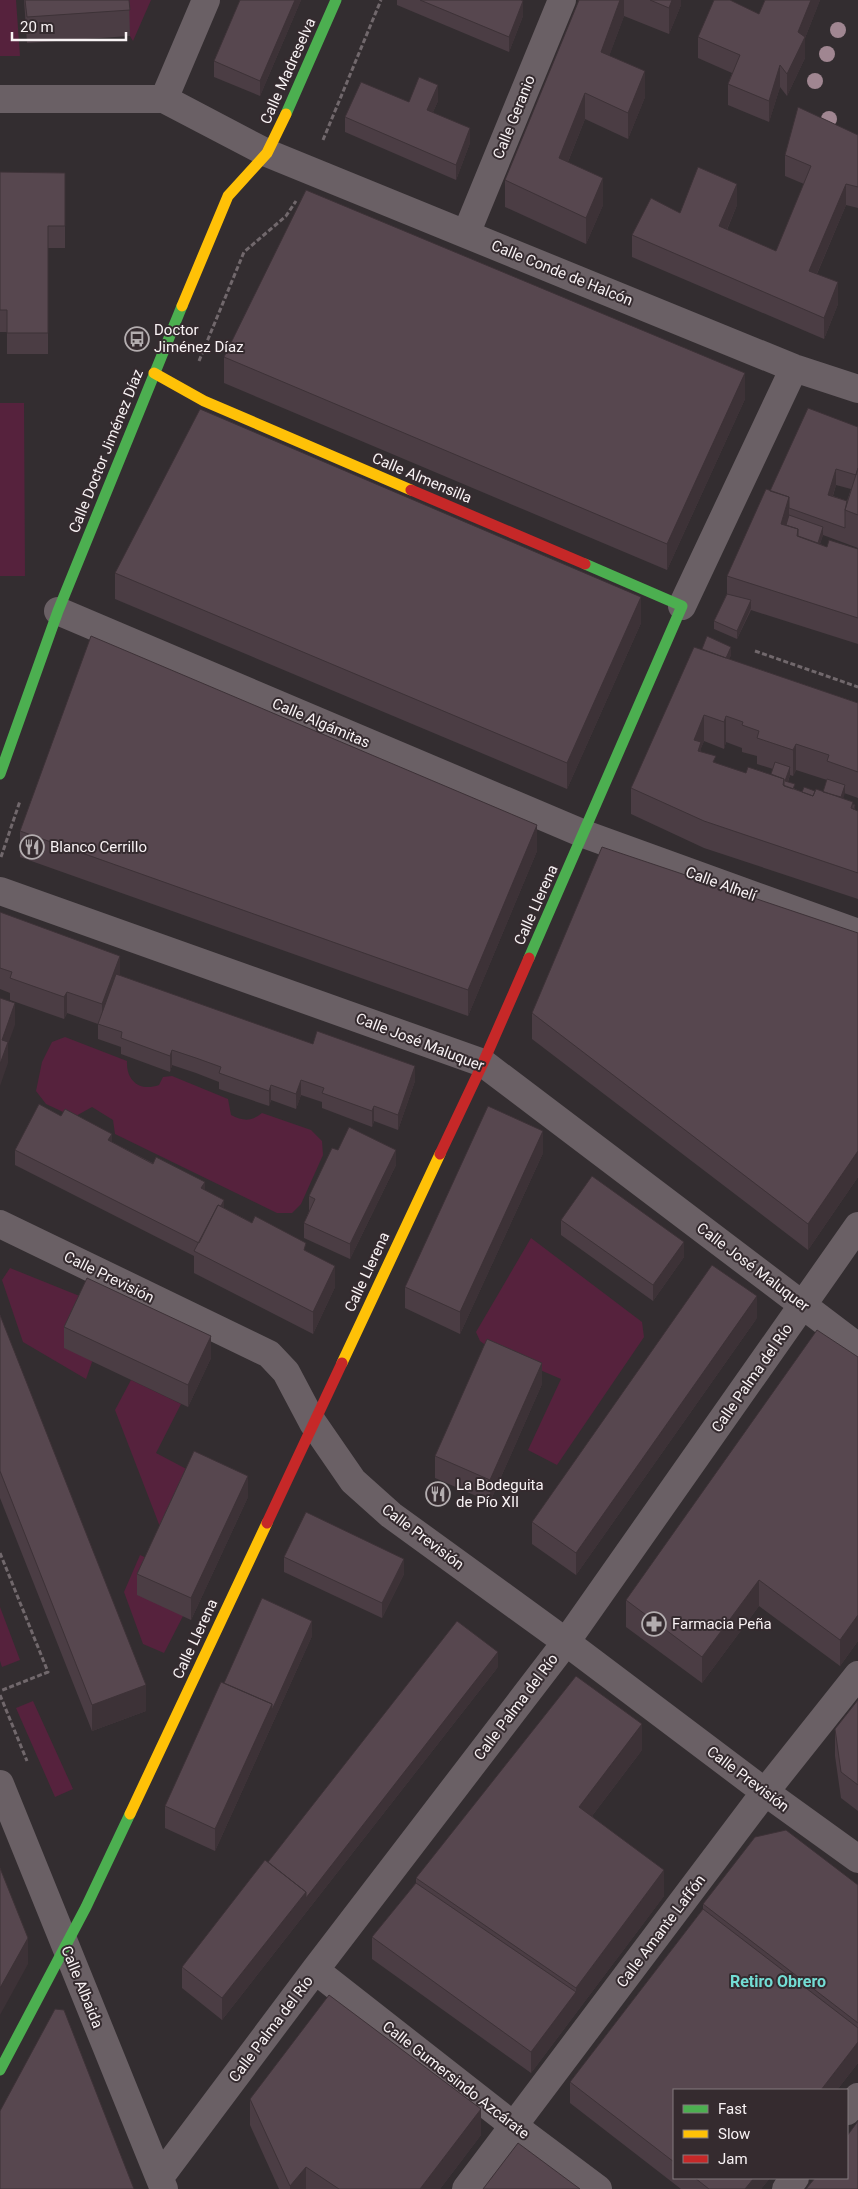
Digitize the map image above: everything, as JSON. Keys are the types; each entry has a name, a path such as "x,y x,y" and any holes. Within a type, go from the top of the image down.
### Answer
{"street":[{"path":"0,99 164,99 206,0"},
{"name":"Calle Madreselva","path":"267,153 300,86 336,0"},
{"name":"Calle Geranio","path":"466,234 562,0"},
{"name":"Calle Conde de Halcón","path":"164,99 267,153 794,368 855,381"},
{"name":"Calle Doctor Jiménez Díaz","path":"0,774 58,612 154,373 228,196 267,153"},
{"path":"682,606 794,368"},
{"name":"Calle Almensilla","path":"154,373 196,397 682,606"},
{"name":"Calle Llerena","path":"0,2070 64,1944 86,1907 483,1063 682,606"},
{"name":"Calle Algámitas","path":"58,612 584,834"},
{"name":"Calle Alhelí","path":"584,834 858,933"},
{"name":"Calle José Maluquer","path":"0,891 483,1063 858,1347"},
{"name":"Calle Previsión","path":"0,1224 268,1354 286,1372 313,1423 353,1481 390,1515 566,1642 765,1792 858,1859"},
{"name":"Calle Palma del Río","path":"162,2183 315,1970 566,1642 858,1226"},
{"name":"Calle Amante Laffón","path":"466,2189 765,1792 858,1675"},
{"name":"Calle Albaida","path":"0,1784 162,2183"},
{"name":"Calle Gumersindo Azcárate","path":"315,1970 514,2126 598,2189"},
{"path":"848,2110 858,2097"},
{"path":"786,2189 794,2179"}],"path":[{"path":"324,139 381,0"},
{"path":"196,367 244,252 286,216 297,200"},
{"path":"755,652 858,687"},
{"path":"0,1553 48,1672 0,1691"}],"shaded area":[{"path":"0,0 16,0 20,56 0,56"},
{"path":"127,0 151,0 133,41 130,36"},
{"path":"0,403 24,403 25,576 0,576"},
{"path":"65,1037 127,1061 129,1074 140,1086 152,1087 159,1085 163,1077 172,1076 228,1099 231,1115 235,1117 251,1119 262,1113 311,1130 322,1141 323,1155 301,1204 292,1213 277,1213 115,1134 113,1120 92,1107 74,1117 46,1104 36,1091 42,1062 52,1042"},
{"path":"531,1238 642,1322 644,1337 557,1465 528,1450 561,1379 491,1349 480,1341 476,1332"},
{"path":"10,1268 87,1299 92,1362 86,1379 23,1342 2,1280"},
{"path":"131,1380 181,1404 156,1453 194,1473 162,1532 115,1410"},
{"path":"140,1555 153,1561 183,1616 164,1653 143,1644 124,1592"},
{"path":"0,1607 20,1660 2,1667 0,1661"},
{"path":"33,1701 73,1789 55,1797 16,1708"}],"building":[{"path":"25,0 129,0 130,10 27,17"},
{"path":"240,0 295,0 260,81 214,61"},
{"path":"420,0 521,0 523,1 509,37"},
{"path":"579,0 620,0 601,52 645,71 628,113 585,93 559,158 603,178 586,218 505,180"},
{"path":"650,0 672,0 669,8"},
{"path":"714,0 730,0 759,14 765,0 811,0 798,32 805,37 787,74 780,65 769,101 728,84 740,55 698,37"},
{"path":"419,77 438,85 427,110 470,128 456,165 345,117 361,82 409,102"},
{"path":"798,107 858,135 858,187 846,184 809,271 838,282 824,318 632,235 651,198 680,213 698,167 737,184 719,226 776,251 811,166 785,155"},
{"path":"0,172 65,173 65,226 48,226 48,333 7,333 7,310 0,310"},
{"path":"306,190 745,373 667,544 224,357"},
{"path":"808,408 858,427 858,468 856,475 836,469 828,495 847,501 845,528 789,508 789,497 770,491"},
{"path":"200,409 641,597 567,763 115,573"},
{"path":"858,468 858,515 845,510"},
{"path":"766,489 789,497 781,524 798,529 797,536 827,547 829,540 858,549 858,618 727,576"},
{"path":"789,515 823,527 818,543 798,536 798,529 786,525"},
{"path":"727,594 751,600 737,631 714,621"},
{"path":"91,636 537,825 468,990 20,831"},
{"path":"707,636 731,647 726,658 702,649"},
{"path":"694,647 858,703 858,772 827,761 829,755 796,744 793,750 757,738 759,731 742,725 743,722 726,716 724,722 704,715 694,740 701,742 698,751 716,756 713,762 746,773 748,767 784,779 783,785 813,796 816,789 853,802 851,808 858,811 858,873 704,821 631,788"},
{"path":"775,762 790,767 785,781 795,784 793,789 784,786 784,779 771,774"},
{"path":"827,779 845,785 841,797 823,792"},
{"path":"804,787 815,791 813,796 802,792"},
{"path":"602,847 858,933 858,1151 808,1224 532,1013"},
{"path":"0,912 120,956 102,1004 67,992 64,997 10,978 12,972 0,968"},
{"path":"116,974 313,1044 317,1031 415,1066 398,1115 374,1106 372,1111 322,1093 324,1088 301,1080 296,1094 271,1085 269,1091 219,1073 221,1067 196,1058 172,1050 170,1056 121,1038 122,1032 98,1024"},
{"path":"0,998 15,1003 2,1040 8,1042 0,1064"},
{"path":"39,1104 61,1116 65,1109 112,1134 108,1140 153,1164 156,1157 205,1182 201,1188 224,1200 221,1206 218,1205 199,1243 15,1150"},
{"path":"488,1106 543,1131 460,1312 405,1287"},
{"path":"349,1127 396,1150 350,1244 304,1223 315,1199 309,1196 332,1148 338,1150"},
{"path":"592,1176 684,1242 653,1285 561,1220"},
{"path":"218,1205 252,1223 255,1216 306,1243 304,1250 335,1266 313,1312 194,1251"},
{"path":"712,1265 757,1296 576,1553 532,1522"},
{"path":"87,1278 211,1336 188,1385 64,1327"},
{"path":"0,1315 146,1685 92,1705 0,1471"},
{"path":"817,1330 858,1357 858,1615 840,1640 759,1580 702,1657 626,1600"},
{"path":"487,1339 542,1363 490,1480 435,1456"},
{"path":"194,1451 248,1476 191,1598 137,1574"},
{"path":"306,1512 404,1559 382,1603 284,1557"},
{"path":"262,1598 312,1621 272,1710 272,1704 224,1683"},
{"path":"457,1621 498,1652 306,1898 306,1892 268,1862"},
{"path":"576,1676 642,1724 579,1807 664,1870 576,1988 416,1878"},
{"path":"221,1682 272,1704 215,1829 165,1806"},
{"path":"858,1700 858,1785 841,1772 835,1729"},
{"path":"786,1830 858,1885 858,2023 703,1904 755,1837"},
{"path":"265,1860 306,1892 222,1998 182,1967"},
{"path":"0,1868 28,1938 0,1988"},
{"path":"416,1883 576,1992 531,2052 372,1937"},
{"path":"703,1909 858,2028 858,2042 822,2089 673,2089 673,2161 570,2082"},
{"path":"329,1995 481,2109 420,2189 339,2189 306,2167 290,2186 250,2099"},
{"path":"55,2009 64,2010 134,2189 0,2189 0,2111"},
{"path":"858,2121 858,2189 806,2189 814,2179 848,2179 848,2135"},
{"path":"518,2143 580,2189 483,2189"},
{"path":"696,2179 753,2179 745,2189 709,2189"}],"traffic: fast":[{"path":"286,114 336,0"},
{"path":"0,774 58,611 182,306"},
{"path":"529,958 682,606 585,564"},
{"path":"0,2070 86,1907 130,1814"}],"traffic: slow":[{"path":"182,306 228,196 267,153 286,114"},
{"path":"154,373 204,401 411,490"},
{"path":"342,1363 440,1154"},
{"path":"130,1814 267,1523"}],"traffic: jam":[{"path":"411,490 585,564"},
{"path":"440,1154 483,1063 529,958"},
{"path":"267,1523 342,1363"}],"place":[{"name":"Doctor Jiménez Díaz","path":"137,339"},
{"name":"Blanco Cerrillo","path":"32,847"},
{"name":"La Bodeguita de Pío XII","path":"438,1494"},
{"name":"Farmacia Peña","path":"654,1624"}],"district":[{"name":"Retiro Obrero","path":"778,1981"}]}
